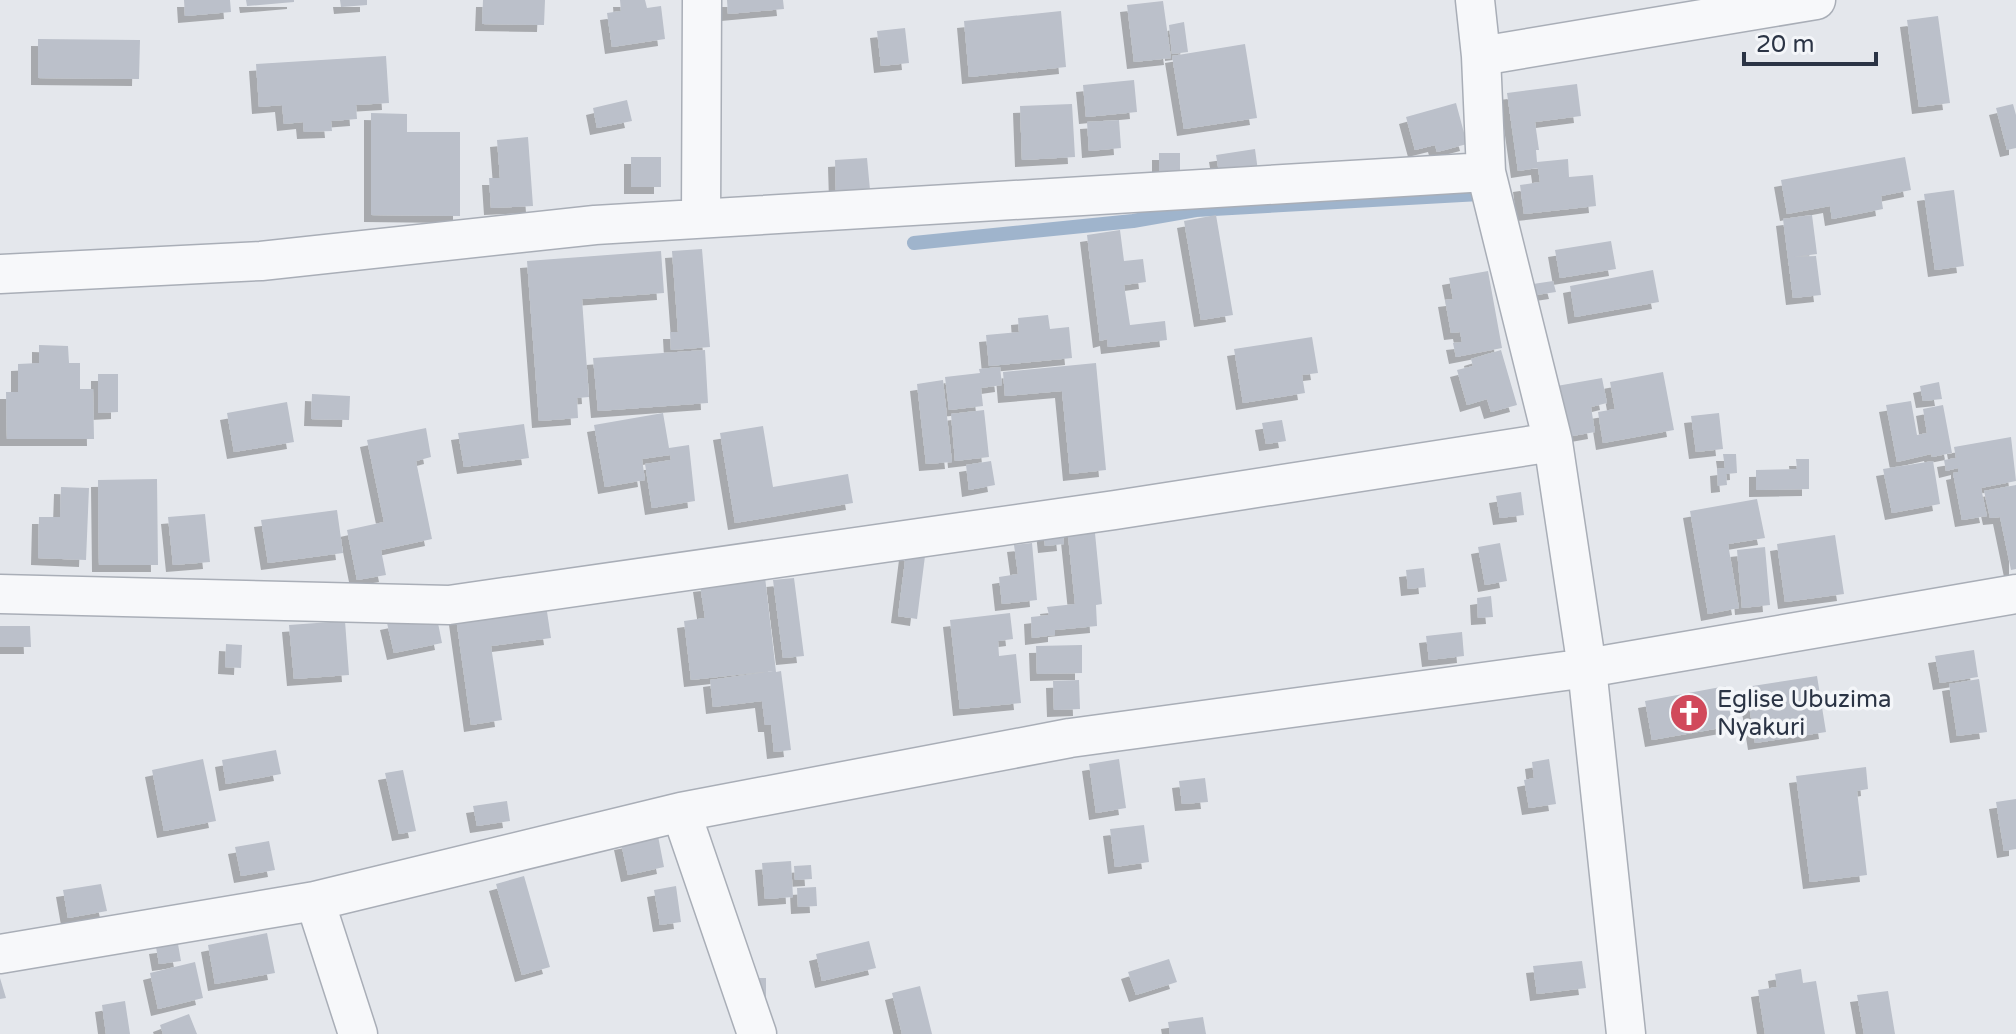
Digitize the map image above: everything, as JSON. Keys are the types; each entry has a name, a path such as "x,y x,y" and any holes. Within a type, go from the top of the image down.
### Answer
{"street":[{"path":"701,217 702,0"},
{"path":"1475,0 1481,56 1486,172 1553,442 1587,668 1626,1034"},
{"path":"1481,56 1816,0"},
{"path":"0,274 261,261 595,225 701,217 1486,172"},
{"path":"0,594 449,605 1115,510 1553,442"},
{"path":"0,954 315,901 681,812 1070,738 1587,668 2016,594"},
{"path":"681,812 757,1034"},
{"path":"315,901 358,1034"}],"building":[{"path":"184,0 230,0 231,12 185,16"},
{"path":"246,0 294,0 294,2 247,6"},
{"path":"340,0 367,0 367,5 341,7"},
{"path":"483,0 545,0 544,25 482,24"},
{"path":"620,0 645,0 647,8 661,6 665,39 612,47 607,13 621,11"},
{"path":"727,0 783,0 784,9 728,14"},
{"path":"1163,1 1171,58 1134,62 1127,5"},
{"path":"1061,11 1066,67 969,77 964,21"},
{"path":"1938,16 1950,103 1919,107 1907,20"},
{"path":"1184,22 1188,52 1172,54 1169,25"},
{"path":"905,28 909,63 881,66 877,31"},
{"path":"38,39 140,40 139,79 38,78"},
{"path":"1245,44 1257,118 1184,129 1172,56"},
{"path":"386,56 389,103 356,105 357,119 331,121 332,131 304,132 303,122 284,124 282,105 259,107 256,64"},
{"path":"1134,80 1137,112 1086,117 1083,85"},
{"path":"1577,84 1581,116 1535,122 1539,150 1536,150 1537,162 1568,159 1569,177 1593,175 1596,206 1524,214 1520,185 1540,182 1538,168 1518,171 1507,93"},
{"path":"627,100 632,121 597,128 593,108"},
{"path":"1456,103 1467,144 1437,152 1435,145 1415,150 1406,117"},
{"path":"1072,104 1075,157 1022,160 1020,106"},
{"path":"2013,104 2016,148 2007,150 1996,108"},
{"path":"371,113 407,114 407,132 460,132 460,216 371,215"},
{"path":"1119,120 1121,148 1089,151 1087,122"},
{"path":"528,137 533,206 491,208 489,178 500,178 497,140"},
{"path":"1255,149 1258,171 1220,178 1216,155"},
{"path":"1159,153 1180,153 1180,179 1159,180"},
{"path":"631,157 661,157 661,187 631,187"},
{"path":"1905,157 1911,190 1881,196 1883,209 1832,219 1830,206 1787,214 1781,180"},
{"path":"867,158 870,190 836,193 835,160"},
{"path":"1954,190 1964,266 1935,270 1924,194"},
{"path":"1216,215 1233,315 1201,320 1184,221"},
{"path":"1812,215 1817,254 1794,257 1816,256 1821,295 1793,298 1783,219"},
{"path":"1120,230 1124,261 1143,259 1146,282 1124,285 1130,325 1165,321 1167,340 1108,347 1107,339 1100,341 1087,235"},
{"path":"1611,241 1616,269 1560,278 1555,250"},
{"path":"702,249 710,347 671,350 670,332 678,332 672,251"},
{"path":"661,251 664,293 582,299 589,397 577,398 578,418 539,421 527,261"},
{"path":"1653,270 1659,302 1575,317 1570,286"},
{"path":"1488,271 1502,348 1456,357 1453,343 1462,342 1460,332 1451,333 1445,300 1453,299 1449,278"},
{"path":"1553,281 1556,292 1536,295 1533,284"},
{"path":"1048,315 1050,329 1069,327 1072,358 989,366 986,335 1019,332 1018,318"},
{"path":"1312,337 1318,373 1302,375 1305,393 1243,403 1234,349"},
{"path":"39,345 68,346 69,363 80,363 80,389 93,389 94,439 7,439 6,392 18,392 18,364 39,363"},
{"path":"705,350 708,403 598,411 593,358"},
{"path":"1501,350 1517,405 1491,412 1487,399 1467,405 1457,370 1473,366 1471,359"},
{"path":"1096,363 1106,470 1070,474 1062,391 1005,396 1003,372"},
{"path":"1000,367 1002,385 981,388 983,406 949,410 945,377"},
{"path":"1663,372 1674,430 1603,443 1598,412 1615,409 1610,382"},
{"path":"98,374 118,374 118,412 98,413"},
{"path":"1602,378 1607,403 1591,407 1595,432 1561,438 1551,387"},
{"path":"943,380 952,462 926,464 917,384"},
{"path":"1939,382 1942,399 1923,401 1920,386"},
{"path":"312,394 350,396 349,420 311,419"},
{"path":"1911,401 1917,435 1927,433 1923,409 1943,405 1952,453 1932,457 1931,454 1897,462 1886,405"},
{"path":"287,402 294,442 234,452 227,413"},
{"path":"984,410 989,457 955,461 951,414"},
{"path":"663,413 669,448 689,445 695,501 652,508 645,464 671,460 670,455 642,459 645,480 605,487 594,425"},
{"path":"1719,413 1723,449 1696,452 1691,416"},
{"path":"1282,420 1286,441 1266,444 1262,423"},
{"path":"524,424 529,458 464,467 458,433"},
{"path":"763,426 773,487 848,474 853,503 735,523 720,433"},
{"path":"426,428 431,457 416,461 432,539 381,550 386,575 357,580 347,530 384,522 367,440"},
{"path":"2011,437 2016,481 1981,488 1987,516 1962,520 1953,473 1958,472 1958,468 1946,471 1944,460 1956,458 1954,447"},
{"path":"1723,454 1736,454 1737,473 1726,474 1727,485 1718,486 1717,469 1725,468"},
{"path":"1796,459 1809,459 1809,489 1756,490 1756,470 1797,469"},
{"path":"991,461 995,485 969,490 966,465"},
{"path":"1933,461 1940,504 1892,513 1883,469"},
{"path":"157,479 158,565 99,565 98,480"},
{"path":"2016,485 2016,569 2011,570 2000,517 1990,518 1984,491"},
{"path":"61,487 89,488 86,560 38,558 39,517 60,517"},
{"path":"1521,492 1524,515 1500,518 1496,496"},
{"path":"1757,499 1765,538 1728,544 1739,608 1708,614 1690,511"},
{"path":"337,510 343,553 268,563 261,520"},
{"path":"205,514 210,562 173,565 168,517"},
{"path":"1094,523 1102,604 1096,605 1097,626 1055,630 1055,635 1032,638 1031,617 1049,615 1047,607 1075,604 1067,526"},
{"path":"1062,525 1064,544 1045,546 1043,527"},
{"path":"1835,535 1844,594 1785,602 1777,544"},
{"path":"1032,543 1037,600 1002,604 999,577 1018,574 1014,545"},
{"path":"1500,543 1507,581 1485,585 1478,547"},
{"path":"1765,547 1770,605 1742,608 1737,550"},
{"path":"906,553 925,556 917,619 898,616"},
{"path":"1424,568 1426,587 1408,589 1406,570"},
{"path":"765,577 776,672 781,671 791,750 774,752 771,725 765,725 762,701 713,707 710,680 773,671 691,680 684,621 705,618 700,585"},
{"path":"794,578 804,656 783,658 773,580"},
{"path":"1491,596 1493,617 1478,618 1477,598"},
{"path":"546,605 551,638 491,646 502,720 471,725 456,618"},
{"path":"436,613 442,643 394,653 387,623"},
{"path":"1010,613 1013,639 998,641 999,656 1016,654 1021,703 960,709 950,620"},
{"path":"345,621 349,675 294,679 289,625"},
{"path":"0,626 30,626 31,647 0,647"},
{"path":"1462,632 1464,656 1429,660 1426,636"},
{"path":"226,644 242,645 241,668 225,667"},
{"path":"1082,645 1082,673 1037,674 1036,646"},
{"path":"1974,650 1978,677 1940,683 1935,656"},
{"path":"1817,676 1826,732 1755,743 1746,687"},
{"path":"1979,679 1987,732 1957,736 1949,684"},
{"path":"1079,680 1080,709 1054,710 1053,681"},
{"name":"Eglise Ubuzima Nyakuri","path":"1726,686 1732,726 1652,740 1645,701"},
{"path":"276,750 281,774 226,784 222,760"},
{"path":"203,759 216,821 164,831 152,770"},
{"path":"1119,759 1126,808 1096,813 1089,764"},
{"path":"1549,759 1556,804 1529,808 1524,780 1534,778 1532,762"},
{"path":"1866,767 1868,789 1857,791 1867,875 1810,882 1796,776"},
{"path":"403,770 416,831 399,834 385,773"},
{"path":"1205,778 1208,802 1182,804 1179,781"},
{"path":"2016,799 2016,849 2004,851 1996,802"},
{"path":"507,801 510,821 477,826 473,806"},
{"path":"1144,825 1149,862 1115,867 1110,829"},
{"path":"658,836 664,867 628,875 621,843"},
{"path":"269,841 275,870 241,876 235,847"},
{"path":"791,861 793,897 765,899 762,863"},
{"path":"811,865 812,879 795,880 794,866"},
{"path":"524,876 550,967 522,975 496,884"},
{"path":"101,884 107,911 68,918 63,890"},
{"path":"676,886 681,922 660,925 654,890"},
{"path":"816,887 817,906 798,907 797,888"},
{"path":"267,933 275,973 215,984 208,945"},
{"path":"869,941 876,968 822,981 816,954"},
{"path":"178,944 181,961 159,964 156,947"},
{"path":"1169,959 1177,982 1136,995 1128,972"},
{"path":"1582,961 1586,988 1537,994 1533,966"},
{"path":"195,962 203,998 158,1009 150,973"},
{"path":"1801,969 1803,983 1816,981 1825,1034 1765,1034 1758,990 1777,987 1775,974"},
{"path":"0,978 6,998 0,999"},
{"path":"752,978 766,978 766,1001"},
{"path":"920,986 932,1034 902,1034 892,993"},
{"path":"1888,991 1895,1034 1864,1034 1857,995"},
{"path":"125,1001 130,1034 106,1034 102,1005"},
{"path":"189,1014 197,1034 163,1034 160,1025"},
{"path":"1203,1017 1206,1034 1170,1034 1168,1022"}],"waterway":[{"path":"914,243 1133,221 1196,210 1480,194"}],"place":[{"name":"Eglise Ubuzima Nyakuri","path":"1689,713"}]}
